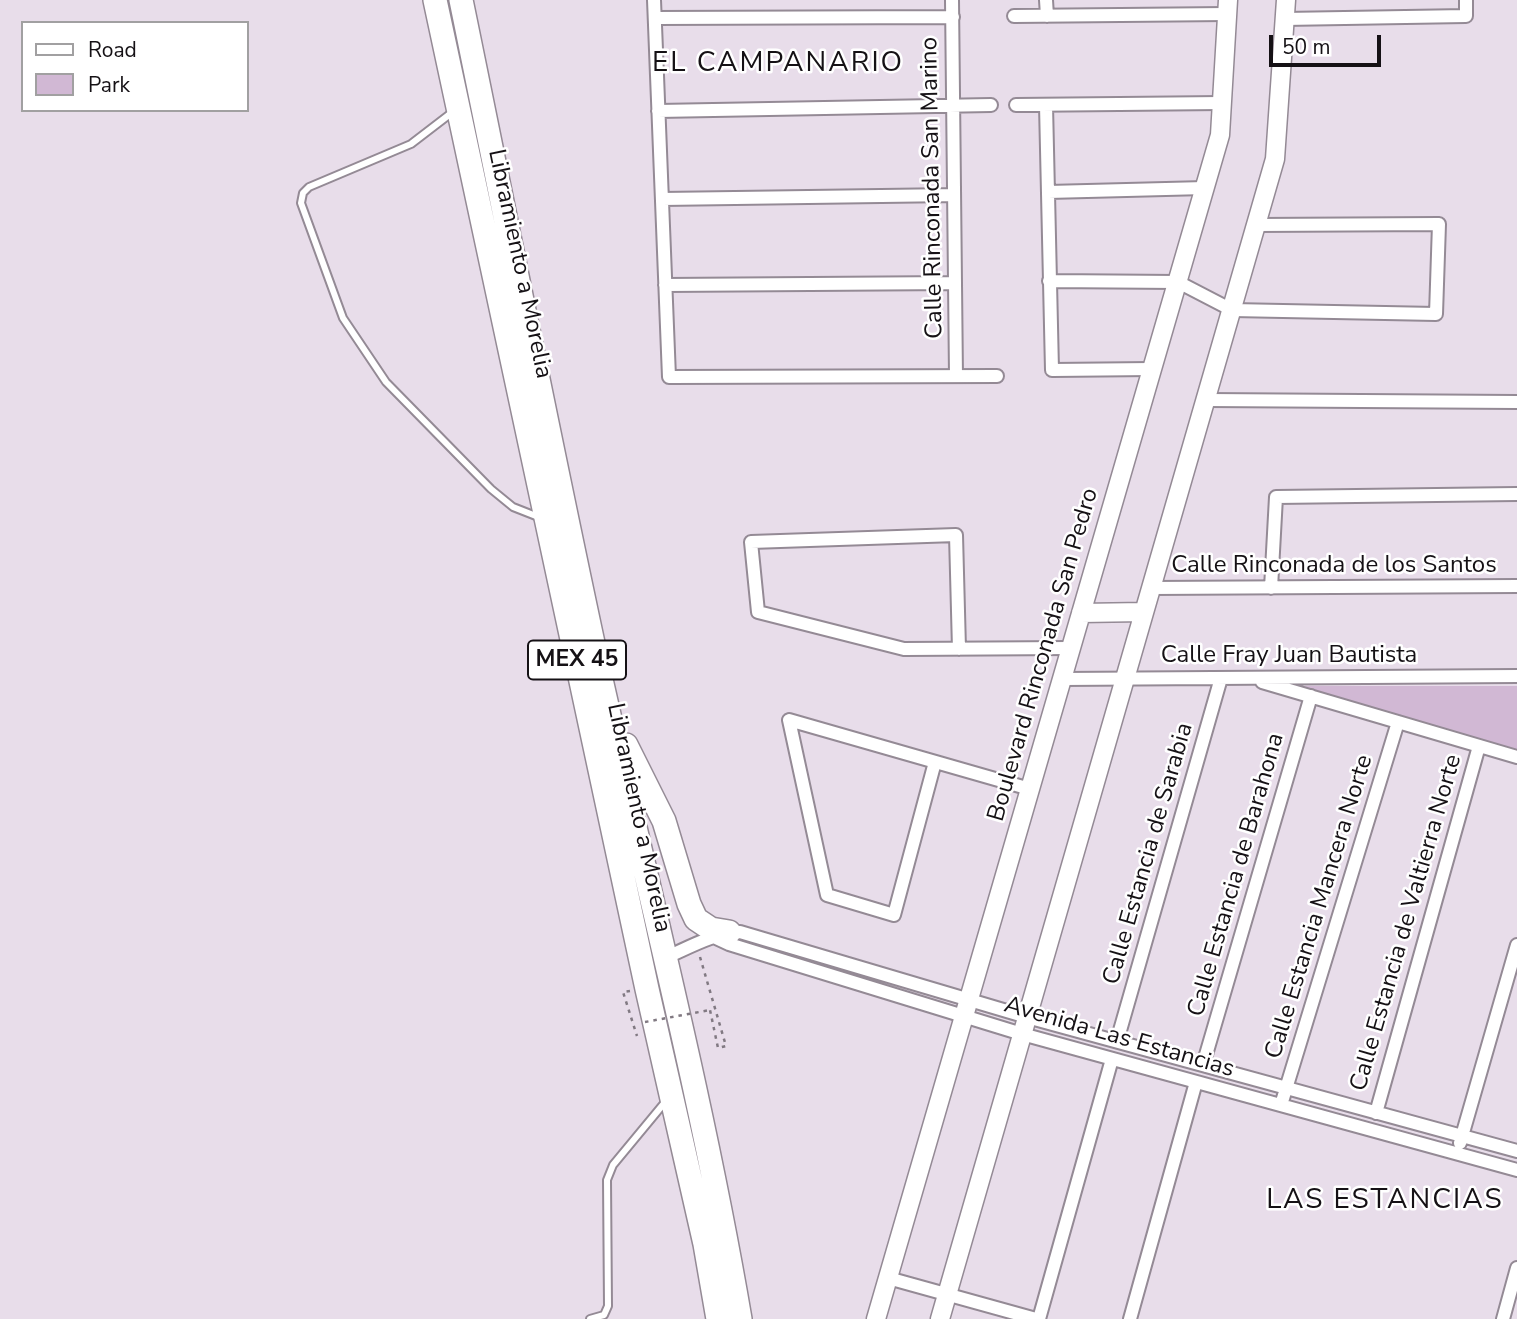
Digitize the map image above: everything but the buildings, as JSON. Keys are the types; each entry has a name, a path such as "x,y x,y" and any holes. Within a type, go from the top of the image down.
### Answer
{"highway":[{"name":"Libramiento a Morelia","path":"435,0 705,1244 718,1319"},
{"name":"Libramiento a Morelia","path":"461,0 610,714 667,957 727,1240 740,1319"},
{"path":"610,714 664,821 696,919 721,935"}],"street":[{"path":"654,0 669,377 997,376"},
{"name":"Calle Rinconada San Marino","path":"953,0 956,376"},
{"path":"1046,0 1047,16"},
{"path":"940,1319 1275,159 1286,0"},
{"path":"1284,19 1466,16 1466,0"},
{"path":"1014,16 1228,7"},
{"name":"Boulevard Rinconada San Pedro","path":"876,1319 1220,135 1228,7"},
{"path":"655,18 953,16"},
{"path":"1016,104 1222,103"},
{"path":"1046,104 1052,370 1152,369"},
{"path":"658,111 991,105"},
{"path":"1048,192 1205,188"},
{"path":"662,199 954,195"},
{"path":"1049,281 1178,282 1231,310 1436,314 1439,224 1256,225"},
{"path":"665,285 956,283"},
{"path":"1206,400 1517,402"},
{"path":"1270,587 1276,497 1517,494"},
{"path":"959,649 956,535 751,542 758,612 904,649 959,649 1071,648"},
{"name":"Calle Rinconada de los Santos","path":"1151,588 1517,586"},
{"path":"1081,613 1144,612"},
{"name":"Calle Fray Juan Bautista","path":"1062,679 1517,676"},
{"name":"Calle Estancia de Sarabia","path":"1117,1041 1221,678"},
{"path":"1249,678 1517,757"},
{"name":"Calle Estancia de Barahona","path":"1203,1065 1311,696"},
{"path":"935,762 894,915 827,895 789,720 1030,789"},
{"name":"Calle Estancia Mancera Norte","path":"1282,1105 1398,722"},
{"name":"Calle Estancia de Valtierra Norte","path":"1376,1113 1479,746"},
{"name":"Avenida Las Estancias","path":"721,935 740,932 1025,1025 1112,1059 1517,1170"},
{"path":"667,957 721,935"},
{"path":"1457,1153 1517,945"},
{"name":"Avenida Las Estancias","path":"1025,1025 1117,1041 1517,1151"},
{"path":"888,1278 1037,1319 1112,1059"},
{"path":"1130,1319 1196,1082"},
{"path":"1503,1319 1517,1268"}],"lane":[{"path":"458,108 411,144 309,187 303,193 301,203 343,318 386,382 491,489 513,507 547,520"},
{"path":"590,1319 604,1315 608,1306 607,1180 613,1165 672,1094"}],"path":[{"path":"645,1023 710,1010 718,1048 726,1046 696,944"}],"green space":[{"path":"1301,686 1517,686 1517,751"}],"district":[{"name":"EL CAMPANARIO","path":"778,64"},
{"name":"LAS ESTANCIAS","path":"1385,1201"}]}
